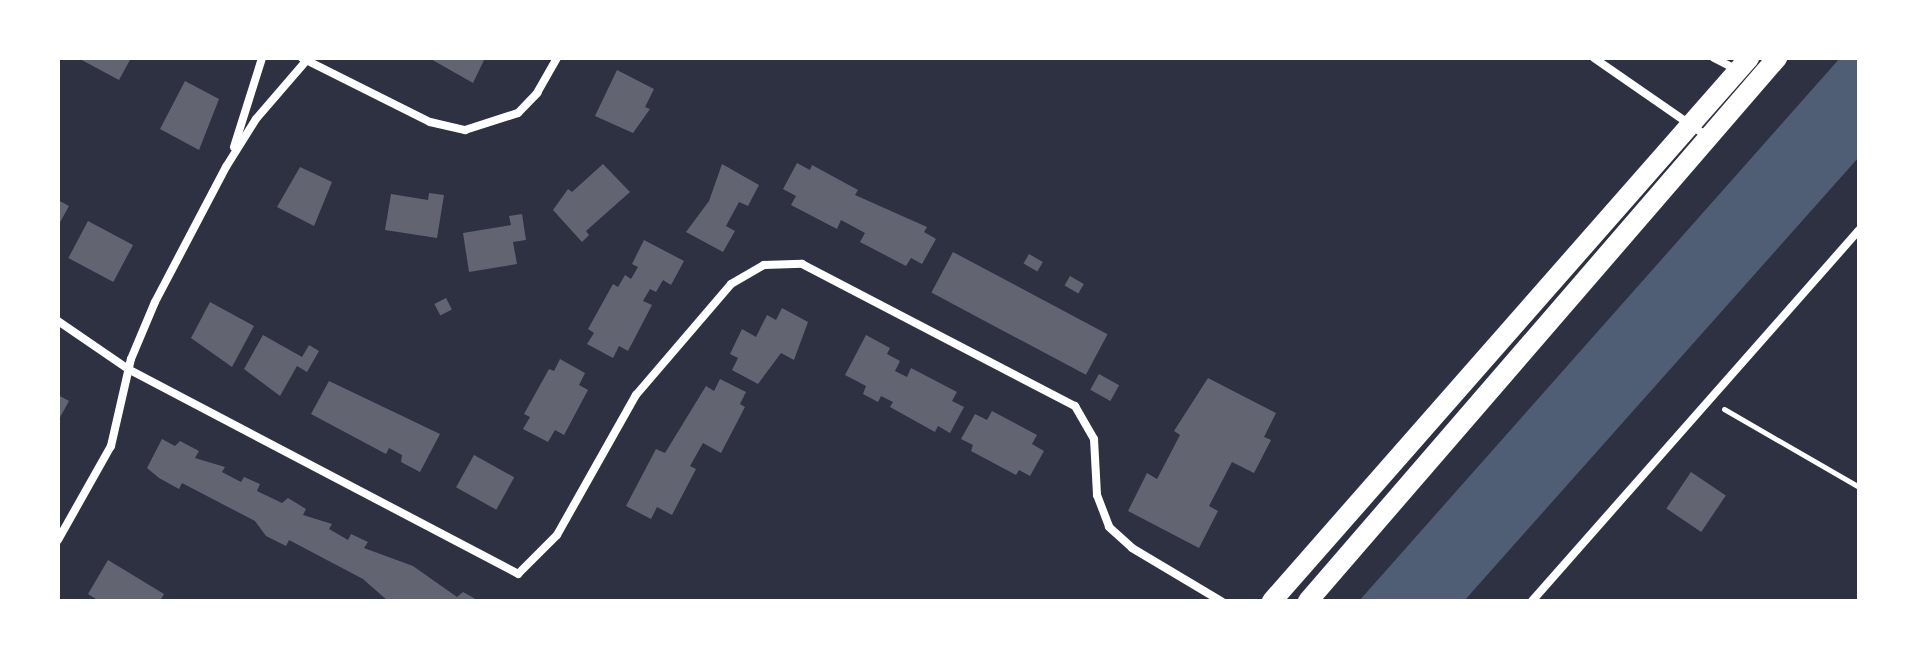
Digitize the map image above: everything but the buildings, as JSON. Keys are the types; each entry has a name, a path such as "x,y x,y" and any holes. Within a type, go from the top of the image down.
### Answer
{"main road":[{"path":"1308,601 1712,140 1777,58"},
{"path":"1272,601 1744,64"}],"street":[{"path":"226,167 251,105 262,58"},
{"path":"58,540 111,446 128,369 155,302 226,167 256,119 304,59 430,122 465,130 518,113 537,93 557,58"},
{"path":"1594,58 1712,140"},
{"path":"1714,58 1744,64 1755,84"},
{"path":"1532,601 1859,230"},
{"path":"58,321 128,369 518,574 557,535 636,395 731,284 764,265 802,264 1075,406 1094,439 1097,495 1109,527 1132,548 1221,601"}],"path":[{"path":"1709,400 1859,487"}],"water":[{"path":"1840,58 1859,58 1859,157 1464,601 1359,601"}]}
